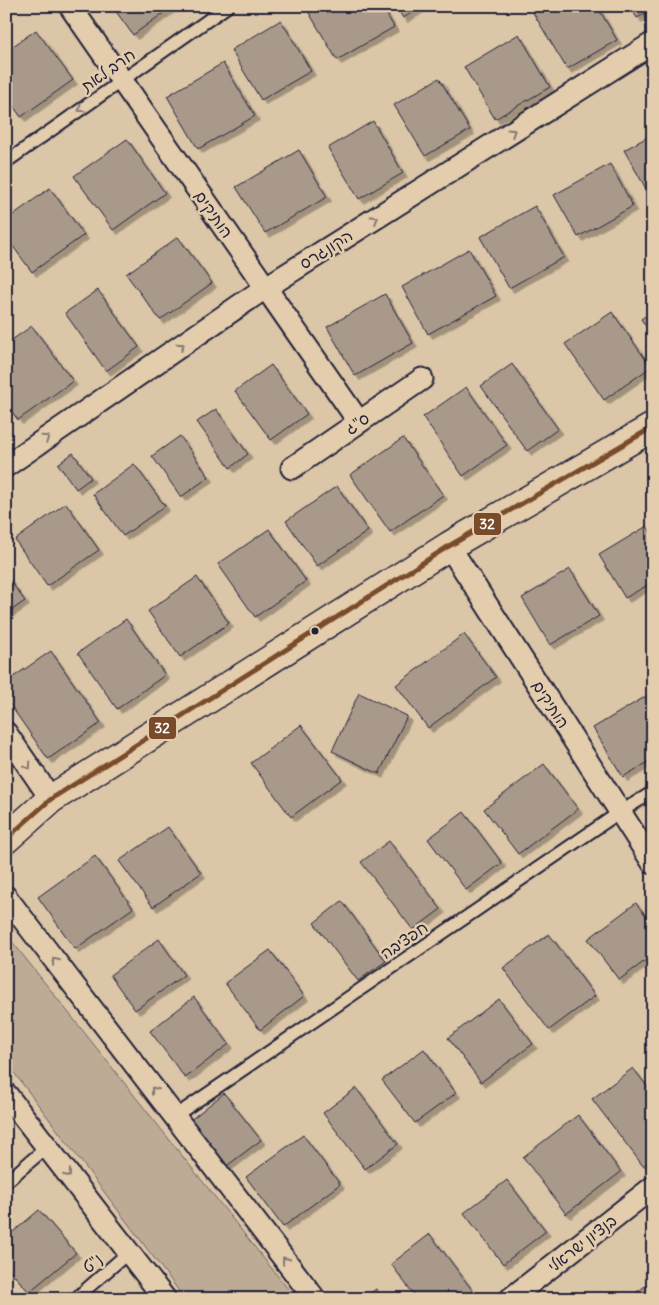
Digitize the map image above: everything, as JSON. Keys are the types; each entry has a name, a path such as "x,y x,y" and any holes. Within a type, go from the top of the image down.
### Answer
{"street":[{"name":"הותיקים","path":"70,6 359,422"},
{"name":"הקונגרס","path":"6,466 265,288 653,43"},
{"name":"ס\"ג","path":"292,468 422,379"},
{"path":"6,839 51,799 449,546 653,427"},
{"name":"הותיקים","path":"449,546 653,863"},
{"path":"6,733 51,799"},
{"path":"6,897 315,1299"},
{"path":"6,1094 165,1299"},
{"name":"בנציון ישראלי","path":"510,1299 653,1187"}],"lane":[{"name":"חרב לאת","path":"6,162 228,6"},
{"name":"חפציבה","path":"175,1116 620,812 653,792"},
{"path":"6,1182 47,1147"},
{"name":"נ\"ט","path":"75,1299 129,1252"}],"shaded area":[{"path":"6,934 296,1299 185,1299 6,1062"}],"building":[{"path":"112,6 173,6 133,35"},
{"path":"305,6 382,6 394,27 337,60"},
{"path":"396,6 423,6 403,18"},
{"path":"539,6 597,6 617,40 567,69 532,11"},
{"path":"630,6 653,6 653,9 637,18"},
{"path":"281,20 311,71 261,100 231,50"},
{"path":"36,30 73,80 21,117 6,96 6,51"},
{"path":"519,34 550,87 495,119 464,67"},
{"path":"223,63 255,116 198,149 167,96"},
{"path":"439,78 470,130 425,156 394,105"},
{"path":"373,121 403,173 359,199 328,148"},
{"path":"653,134 653,193 649,194 624,150"},
{"path":"127,139 165,193 113,230 74,176"},
{"path":"299,150 327,197 265,233 236,187"},
{"path":"610,164 633,206 578,237 554,195"},
{"path":"50,188 84,235 32,272 6,237 6,220"},
{"path":"535,206 564,257 509,288 480,237"},
{"path":"178,237 212,283 160,320 126,274"},
{"path":"469,249 496,296 428,334 402,287"},
{"path":"98,290 139,347 106,371 65,313"},
{"path":"385,294 413,343 355,376 327,327"},
{"path":"653,311 653,337 641,319"},
{"path":"612,312 651,367 604,400 565,344"},
{"path":"32,326 73,381 18,420 6,404 6,344"},
{"path":"512,364 558,429 527,451 481,386"},
{"path":"271,365 307,414 271,440 235,391"},
{"path":"466,387 507,445 463,476 423,417"},
{"path":"216,409 248,454 230,468 197,422"},
{"path":"180,436 209,477 181,497 152,456"},
{"path":"403,438 443,495 390,532 350,475"},
{"path":"73,453 91,478 76,489 58,464"},
{"path":"134,464 165,506 123,536 93,494"},
{"path":"337,486 368,531 317,566 286,521"},
{"path":"66,503 99,550 47,586 15,540"},
{"path":"647,526 653,535 653,582 625,598 599,555"},
{"path":"269,529 306,581 255,617 218,564"},
{"path":"570,569 599,616 550,645 522,598"},
{"path":"6,575 25,601 6,614"},
{"path":"197,577 229,623 180,657 148,611"},
{"path":"126,619 165,675 117,709 78,653"},
{"path":"464,634 496,677 428,728 396,685"},
{"path":"51,651 101,723 48,759 6,699 6,682"},
{"path":"359,693 407,716 379,774 332,751"},
{"path":"648,695 653,702 653,759 623,777 593,728"},
{"path":"301,725 342,779 291,817 251,763"},
{"path":"544,764 578,809 518,854 484,809"},
{"path":"464,812 502,863 466,890 428,839"},
{"path":"168,827 201,873 153,907 119,861"},
{"path":"389,841 441,909 413,930 361,862"},
{"path":"95,856 133,908 75,949 38,897"},
{"path":"342,901 386,961 358,981 314,923"},
{"path":"636,903 653,925 653,955 619,980 588,939"},
{"path":"549,934 595,996 549,1030 503,968"},
{"path":"159,939 184,975 135,1010 110,975"},
{"path":"270,950 304,996 260,1030 225,983"},
{"path":"194,997 229,1044 185,1078 150,1031"},
{"path":"499,999 533,1044 481,1082 448,1038"},
{"path":"424,1049 456,1093 415,1123 382,1080"},
{"path":"633,1068 653,1094 653,1159 643,1166 592,1099"},
{"path":"356,1088 398,1144 365,1169 323,1113"},
{"path":"224,1093 261,1140 224,1168 188,1122"},
{"path":"578,1115 621,1172 566,1214 523,1157"},
{"path":"303,1135 340,1184 283,1227 246,1177"},
{"path":"507,1180 546,1231 503,1264 464,1213"},
{"path":"39,1210 76,1253 29,1292 6,1266 6,1238"},
{"path":"430,1234 473,1291 464,1299 417,1299 391,1264"},
{"path":"653,1280 653,1299 628,1299"},
{"path":"376,1289 383,1299 362,1299"}],"transit line":[{"name":"32","path":"6,839 51,799 449,546 653,427"}]}
